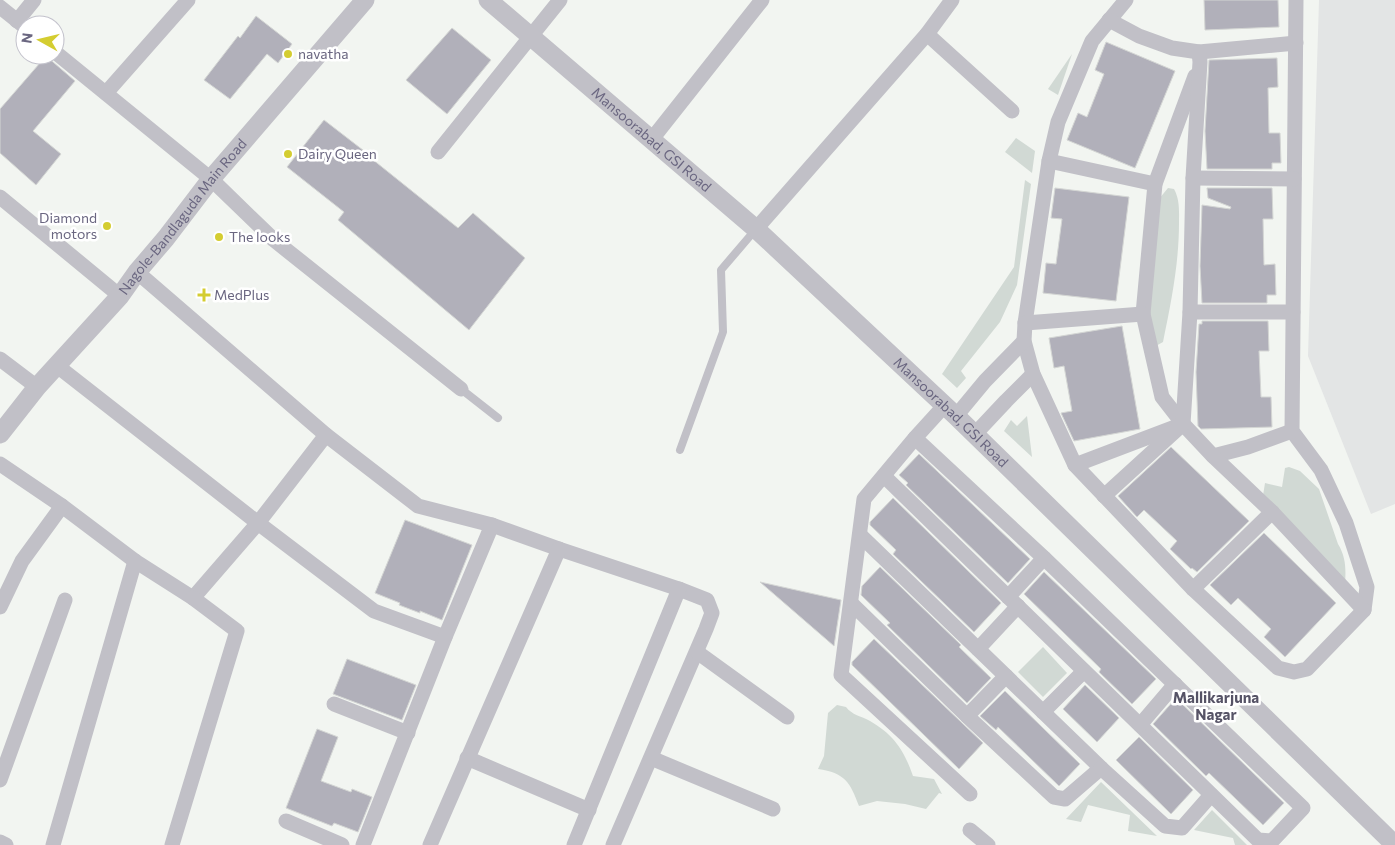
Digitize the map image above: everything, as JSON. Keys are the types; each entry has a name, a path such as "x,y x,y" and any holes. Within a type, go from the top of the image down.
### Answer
{"street":[{"path":"26,15 34,0"},
{"path":"106,93 188,0"},
{"name":"Mansoorabad, GSI Road","path":"488,0 756,229 975,434 1395,845"},
{"path":"438,152 560,0"},
{"path":"756,229 927,34 952,0"},
{"path":"1126,0 1092,41 1058,122 1049,161 1025,322 1024,341 1033,374 1075,465 1193,589 1278,668 1294,672 1307,669 1364,610 1367,587 1346,523 1322,470 1292,431 1296,0"},
{"name":"Nagole-Bandlaguda Main Road","path":"0,434 56,365 120,296 211,179 362,1"},
{"path":"652,139 755,2"},
{"path":"0,7 15,19"},
{"path":"1109,20 1139,36 1200,57 1296,43"},
{"path":"927,34 1012,111"},
{"path":"1104,496 1183,424 1190,312 1193,178 1200,57"},
{"path":"1200,57 1155,184 1143,314 1162,397 1183,424 1213,456 1272,512 1364,610"},
{"path":"65,60 211,179 274,240 461,389"},
{"path":"1049,161 1155,184"},
{"path":"1193,178 1294,179"},
{"path":"0,197 120,296"},
{"path":"137,272 326,436 418,506 492,525 707,600 712,613 706,629 613,845"},
{"path":"1190,312 1293,312"},
{"path":"1025,322 1143,314"},
{"path":"970,794 841,675 864,499 916,438 985,381 1024,341"},
{"path":"0,359 37,387"},
{"path":"56,365 374,611 445,637"},
{"path":"975,434 1033,374"},
{"path":"1075,465 1183,424"},
{"path":"1213,456 1248,447 1292,431"},
{"path":"193,598 258,523 326,436"},
{"path":"884,476 1258,840 1272,841 1303,808 1044,558 916,438"},
{"path":"0,464 62,506 135,561 193,598 237,631 172,845"},
{"path":"0,607 22,561 62,506"},
{"path":"1193,589 1272,512"},
{"path":"363,845 445,637 492,525"},
{"path":"860,535 1101,768 1165,826 1182,828 1211,795"},
{"path":"430,845 559,549"},
{"path":"978,649 1044,558"},
{"path":"53,845 135,561"},
{"path":"574,845 679,589"},
{"path":"0,780 64,600"},
{"path":"851,603 967,716 1054,797 1065,799 1101,768"},
{"path":"697,652 787,717"},
{"path":"1043,712 1084,671"},
{"path":"967,716 1006,676"},
{"path":"1140,725 1175,684"},
{"path":"334,704 408,733"},
{"path":"467,758 589,810"},
{"path":"651,758 773,809"},
{"path":"286,821 342,845"},
{"path":"970,830 988,845"},
{"path":"0,842 6,845"}],"lane":[{"path":"680,450 723,332 721,270 756,229"},
{"path":"461,389 498,418"}],"shaded area":[{"path":"1319,0 1395,0 1395,504 1371,514 1308,356"},
{"path":"1072,54 1058,95 1048,89"},
{"path":"1016,138 1035,151 1032,173 1005,152"},
{"path":"1025,180 1031,184 1017,285 1000,322 961,371 966,378 957,388 942,374 1014,267"},
{"path":"1168,188 1174,189 1178,201 1178,253 1172,298 1163,342 1154,347 1147,289 1159,199"},
{"path":"1027,416 1032,457 1004,431 1011,420 1017,426"},
{"path":"1289,467 1300,471 1319,489 1344,559 1345,584 1261,508 1265,483 1282,487 1285,468"},
{"path":"1043,647 1067,673 1043,697 1018,672"},
{"path":"837,705 846,707 851,712 870,721 886,732 902,751 913,776 934,779 942,794 939,793 926,809 905,804 877,801 859,806 853,791 845,780 835,773 818,769 824,756 828,713"},
{"path":"1101,782 1157,836 1128,831 1130,815 1088,805 1081,822 1066,819"},
{"path":"1212,810 1247,845 1235,845 1233,838 1194,830"}],"building":[{"path":"1204,0 1278,0 1279,27 1205,30"},
{"path":"256,16 292,44 278,63 267,54 230,99 204,80"},
{"path":"452,28 491,60 447,114 406,80"},
{"path":"1106,42 1175,71 1135,168 1067,140 1078,113 1087,117 1104,74 1095,70"},
{"path":"1277,58 1278,87 1268,88 1269,133 1280,133 1281,163 1272,163 1272,169 1207,169 1205,131 1209,60"},
{"path":"38,65 56,65 75,81 33,131 61,154 36,185 0,153 0,109"},
{"path":"324,120 458,228 473,213 525,258 469,330 338,220 344,212 287,167"},
{"path":"1055,188 1129,197 1116,301 1043,293 1046,263 1056,264 1062,219 1051,218"},
{"path":"1207,188 1272,188 1273,219 1263,219 1264,265 1275,264 1276,295 1267,295 1267,303 1202,303 1200,266 1202,205 1230,209 1231,207 1208,198"},
{"path":"1202,321 1268,321 1269,351 1259,351 1261,397 1271,397 1272,427 1201,429 1198,426 1196,372 1199,324 1202,324"},
{"path":"1122,326 1140,429 1074,441 1061,413 1072,411 1064,366 1054,368 1049,338"},
{"path":"1171,447 1249,521 1197,572 1191,569 1170,549 1177,541 1144,510 1137,517 1118,496"},
{"path":"919,454 1030,559 1008,583 906,485 908,483 899,475"},
{"path":"893,498 1001,603 974,632 893,554 896,550 870,525 870,522"},
{"path":"405,520 472,545 442,620 399,605 400,603 375,593"},
{"path":"1264,533 1336,603 1285,657 1264,637 1271,629 1238,598 1231,605 1210,585"},
{"path":"880,567 961,645 959,647 991,678 967,703 887,625 890,623 861,595 862,586"},
{"path":"1044,572 1156,679 1132,704 1099,672 1101,669 1024,594"},
{"path":"760,582 841,600 834,646"},
{"path":"874,639 983,743 959,769 852,665 852,662"},
{"path":"347,659 416,685 402,720 333,694"},
{"path":"1085,685 1119,718 1097,742 1063,709"},
{"path":"1005,691 1080,764 1059,786 998,727 996,730 980,716"},
{"path":"1176,698 1284,803 1263,825 1209,773 1206,776 1153,724"},
{"path":"317,729 338,737 321,781 351,792 352,789 372,797 358,832 334,823 332,826 286,808"},
{"path":"1139,737 1193,790 1171,814 1116,760"}],"place":[{"name":"navatha","path":"288,54"},
{"name":"Dairy Queen","path":"288,154"},
{"name":"Diamond motors","path":"107,226"},
{"name":"The looks","path":"219,237"},
{"name":"MedPlus","path":"204,295"}],"district":[{"name":"Mallikarjuna Nagar","path":"1216,706"}]}
